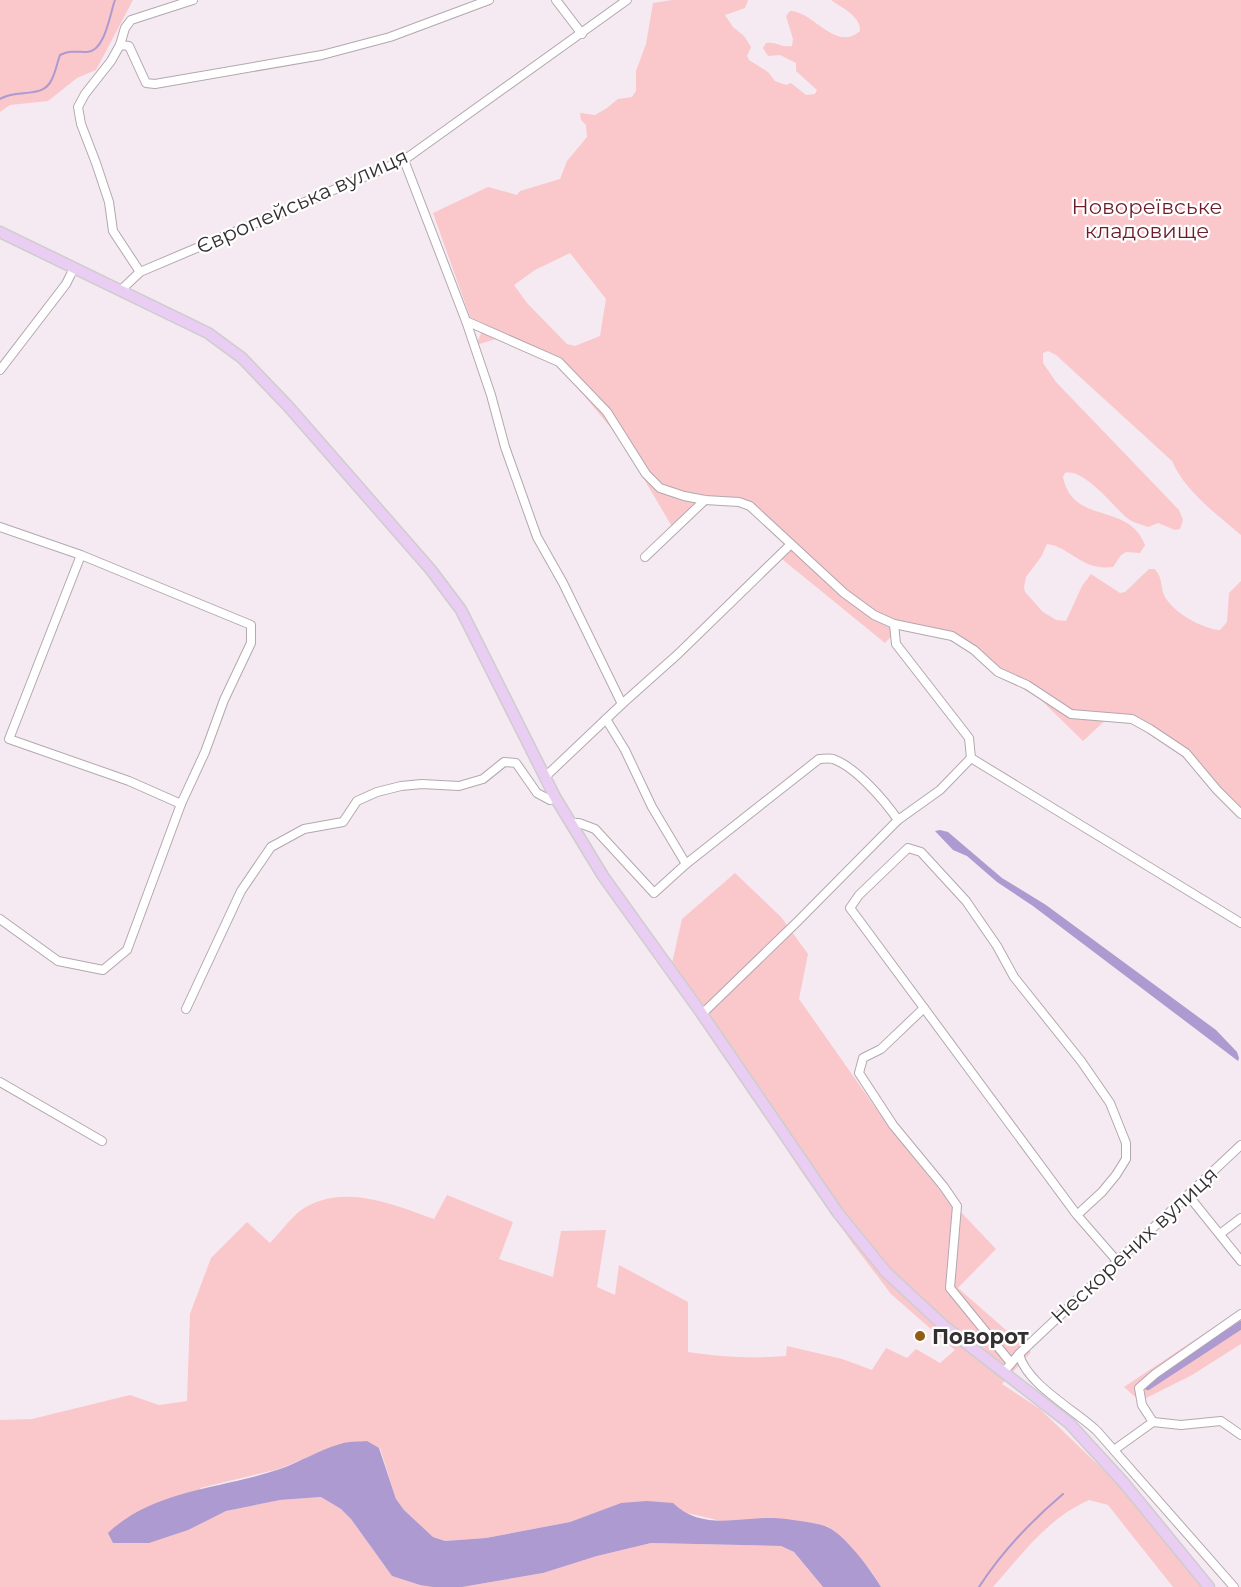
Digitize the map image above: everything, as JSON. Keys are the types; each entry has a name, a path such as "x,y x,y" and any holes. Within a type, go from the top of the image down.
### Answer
{"main road":[{"path":"0,232 121,290 148,306 208,333 242,358 318,441 430,570 461,610 555,796 603,876 702,1014 838,1212 886,1272 944,1326 1007,1367 1069,1423 1124,1483 1209,1587"}],"street":[{"path":"140,272 113,231 109,202 81,124 78,107 85,94 111,61 120,45 125,28 131,20 193,0"},
{"path":"120,45 129,46 146,83 155,84 322,55 390,37 489,0"},
{"path":"556,0 582,34"},
{"name":"Європейська вулиця","path":"121,290 140,272 404,160 627,0"},
{"path":"404,160 466,321 491,395 505,447 537,537 563,583 622,704"},
{"path":"0,370 66,284 74,268"},
{"path":"466,321 559,362 607,412 646,474 660,488 705,500 740,502 750,506 844,592 874,615 894,624 952,636 998,672 1028,685 1071,714 1132,719 1150,729 1186,753 1241,814"},
{"path":"645,557 705,500"},
{"path":"0,527 81,555 252,625 248,652 224,700 205,752 181,804 127,950 103,970 58,960 0,919"},
{"path":"545,777 678,654 790,544"},
{"path":"81,555 9,739 129,781 181,804"},
{"path":"702,1014 898,820 940,790 971,758 969,738 896,644 894,624"},
{"path":"606,719 625,750 652,807 686,864"},
{"path":"971,758 1241,923"},
{"path":"572,823 596,829 654,893 686,864 819,759 833,759 858,774 898,820"},
{"path":"186,1008 241,891 271,847 304,830 343,822 357,801 376,792 422,784 459,786 483,778 504,762 516,763 537,793 550,800 555,796"},
{"path":"1077,1215 1102,1192 1126,1160 1126,1143 1110,1102 1081,1061 1014,977 997,946 966,901 921,852 908,848 860,895 850,908 1077,1215 1117,1261"},
{"path":"924,1008 881,1049 863,1058 859,1073 892,1125 957,1206 950,1288 1007,1367"},
{"path":"0,1082 102,1141"},
{"name":"Нескорених вулиця","path":"1007,1367 1241,1145"},
{"path":"1188,1195 1241,1261"},
{"path":"1220,1234 1241,1218"},
{"path":"1153,1422 1142,1405 1139,1388 1155,1374 1241,1314"},
{"path":"1019,1354 1024,1369 1083,1418 1114,1450 1234,1587"},
{"path":"1114,1450 1153,1422 1181,1425 1221,1421 1240,1431"}],"green space":[{"path":"0,0 133,0 96,70 77,78 48,101 10,105 0,112"},
{"name":"Новореївське кладовище","path":"672,0 748,0 745,8 725,15 751,47 747,56 749,60 768,72 775,81 786,85 791,83 806,95 815,94 817,90 796,71 796,63 780,55 768,56 763,48 766,43 792,46 793,39 786,16 790,11 798,12 824,29 842,37 851,36 860,31 854,17 831,0 1241,0 1241,535 1193,492 1172,461 1056,355 1048,351 1043,353 1043,363 1056,382 1179,510 1183,520 1180,529 1175,530 1158,523 1148,527 1134,522 1081,476 1065,473 1063,477 1069,492 1078,502 1126,523 1137,531 1145,545 1140,553 1126,552 1121,555 1113,567 1102,567 1093,566 1063,549 1047,544 1041,557 1026,577 1024,587 1025,592 1043,612 1056,620 1066,621 1082,586 1091,574 1120,593 1125,592 1149,569 1154,569 1160,577 1164,595 1174,608 1196,623 1220,630 1227,622 1229,593 1241,581 1241,817 1168,742 1140,723 1111,715 1083,741 1039,698 998,675 951,637 901,626 885,643 777,555 786,545 743,501 726,498 716,501 674,530 621,440 552,357 503,337 476,345 485,324 470,317 433,213 488,187 517,195 520,191 560,179 567,161 587,137 586,125 581,120 580,113 595,115 618,99 632,97 636,91 636,71 646,44 653,3","holes":["570,253 606,299 600,336 575,346 567,344 527,303 514,285 535,270"]},
{"path":"735,873 781,917 808,954 799,999 889,1127 938,1188 996,1249 958,1288 1031,1352 1002,1384 1040,1409 1122,1488 1201,1587 1173,1587 1108,1505 1089,1500 1048,1527 993,1587 881,1587 872,1572 847,1543 827,1526 721,1521 683,1512 621,1503 570,1522 486,1538 445,1541 433,1537 404,1510 396,1499 380,1448 342,1443 279,1469 200,1488 213,1516 226,1511 280,1500 321,1497 341,1509 351,1519 392,1576 420,1585 458,1587 0,1587 0,1420 32,1419 130,1395 159,1405 187,1401 190,1314 211,1258 247,1222 270,1243 301,1210 322,1200 338,1197 370,1199 434,1219 447,1195 513,1222 499,1259 553,1277 561,1231 606,1230 597,1287 615,1295 619,1265 688,1302 688,1352 737,1357 773,1357 786,1356 787,1346 842,1359 872,1370 886,1348 907,1358 916,1349 940,1363 955,1350 891,1294 803,1174 743,1082 669,976 682,919"},
{"path":"1241,1309 1241,1344 1192,1375 1140,1401 1124,1387"},
{"path":"651,1543 781,1546 794,1552 823,1587 462,1587 543,1573 597,1556"}],"shaded area":[{"path":"935,831 948,832 1002,878 1046,905 1216,1030 1237,1052 1238,1061 1033,906 997,882 967,856 953,850"},
{"path":"367,1441 379,1448 396,1499 404,1510 433,1537 445,1541 486,1538 570,1522 621,1503 647,1501 673,1503 684,1512 708,1520 775,1518 825,1526 848,1544 881,1587 823,1587 794,1552 781,1546 651,1543 597,1556 543,1573 462,1587 420,1585 392,1576 351,1519 341,1509 321,1497 280,1500 226,1511 188,1530 149,1543 113,1543 108,1533 126,1518 167,1499 280,1469 343,1443"}],"waterway":[{"path":"0,99 42,89 52,79 60,55 70,52 87,52 98,46 109,22 115,0"},
{"path":"1148,1386 1241,1325"},
{"path":"979,1587 1018,1537 1063,1494"}],"place":[{"name":"Поворот","path":"920,1336"}]}
